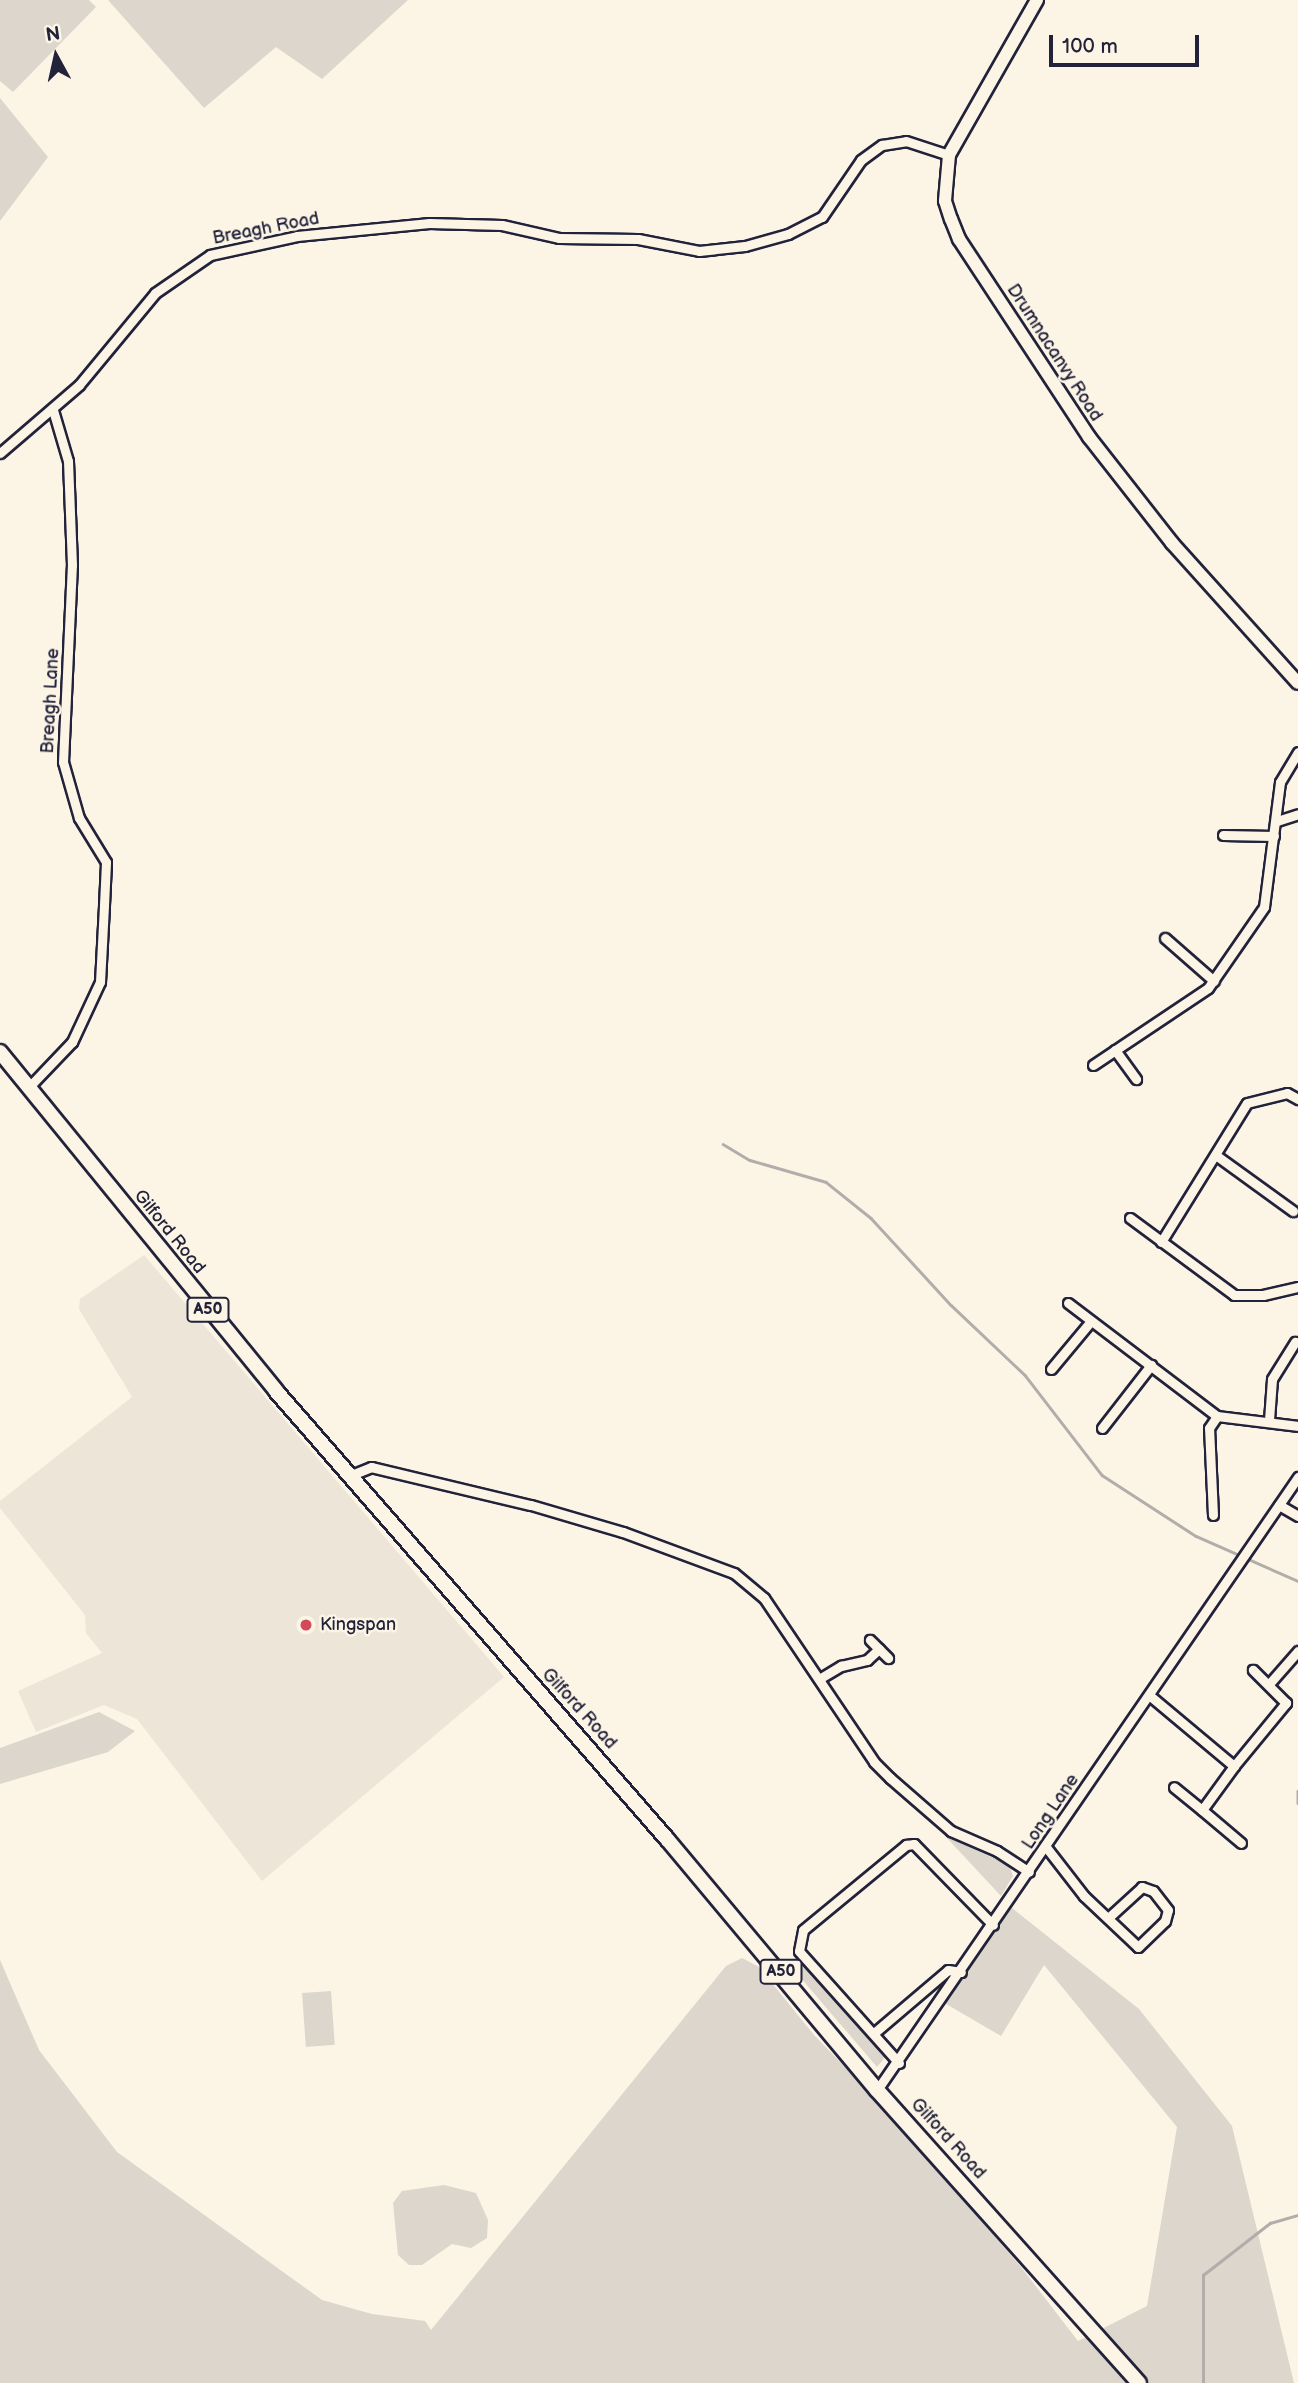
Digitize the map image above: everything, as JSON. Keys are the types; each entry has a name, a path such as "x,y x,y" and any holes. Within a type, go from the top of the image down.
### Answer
{"main road":[{"name":"Drumnacanvy Road","path":"1037,0 949,155 945,201 951,219 1004,309 1125,484 1219,598 1298,683"},
{"name":"Gilford Road","path":"0,1052 349,1476 667,1839 877,2090 1139,2383"}],"street":[{"name":"Breagh Road","path":"0,453 54,410 155,293 210,255 297,236 429,223 502,225 559,238 616,239 699,251 745,246 788,234 822,217 861,160 882,145 906,141 949,155"},
{"name":"Breagh Lane","path":"28,1088 72,1042 100,982 106,862 79,818 63,762 72,565 68,461 54,410"},
{"path":"1093,1065 1213,981 1264,907 1280,782 1298,752"},
{"path":"1277,821 1298,814"},
{"path":"1223,835 1275,836"},
{"path":"1165,939 1213,981"},
{"path":"1115,1050 1136,1079"},
{"path":"1161,1242 1217,1156 1247,1103 1287,1093 1298,1099"},
{"path":"1217,1156 1293,1211"},
{"path":"1129,1218 1234,1295 1263,1295 1298,1287"},
{"path":"1068,1303 1217,1416 1269,1420 1298,1426"},
{"path":"1051,1369 1091,1321"},
{"path":"1269,1420 1272,1379 1294,1342"},
{"path":"1102,1428 1151,1365"},
{"path":"1213,1516 1209,1428 1217,1416"},
{"path":"349,1476 371,1467 531,1505 623,1532 733,1573 764,1598 874,1762 951,1831 997,1851 1029,1872"},
{"name":"Long Lane","path":"877,2090 899,2063 1298,1477"},
{"path":"1279,1505 1298,1516"},
{"path":"870,1640 888,1658"},
{"path":"819,1679 841,1666 867,1660 879,1649"},
{"path":"1269,1684 1298,1651"},
{"path":"1202,1810 1234,1766 1286,1707 1284,1696 1252,1670"},
{"path":"1149,1695 1234,1766"},
{"path":"1174,1787 1241,1843"},
{"path":"899,2063 799,1951 803,1930 906,1845 914,1844 993,1925"},
{"path":"1046,1847 1108,1918 1138,1947 1168,1916 1166,1905 1153,1891 1136,1890 1108,1918"},
{"path":"874,2033 948,1970 961,1972"}],"shaded area":[{"path":"0,0 89,0 96,7 13,92 0,81"},
{"path":"108,0 408,0 322,79 276,47 204,108"},
{"path":"0,98 48,157 0,221"},
{"path":"144,1255 504,1677 262,1881 137,1719 104,1705 36,1732 18,1691 102,1653 86,1633 85,1615 0,1508 0,1501 132,1397 79,1309 80,1299"},
{"path":"99,1712 135,1731 108,1752 0,1784 0,1748"},
{"path":"945,1836 1009,1865 1013,1876 1001,1896"},
{"path":"1007,1904 1139,2009 1232,2126 1294,2383 0,2383 0,1960 39,2050 117,2152 322,2300 372,2314 425,2321 431,2330 726,1966 742,1958 759,1967 814,2035 878,2101 1021,2267 1078,2341 1147,2306 1177,2127 1044,1965 1001,2036 941,2001"},
{"path":"803,1961 887,2055 877,2067 794,1970"},
{"path":"331,1991 335,2045 306,2047 302,1993"},
{"path":"444,2185 476,2193 488,2220 487,2238 471,2248 452,2244 422,2265 409,2265 398,2255 393,2203 402,2191"}],"waterway":[{"path":"723,1144 750,1160 826,1182 871,1218 951,1305 1025,1375 1102,1475 1196,1536 1298,1581"},
{"path":"1298,1791 1298,1803"},
{"path":"1203,2383 1203,2275 1270,2223 1298,2215"}],"place":[{"name":"Kingspan","path":"306,1625"}]}
